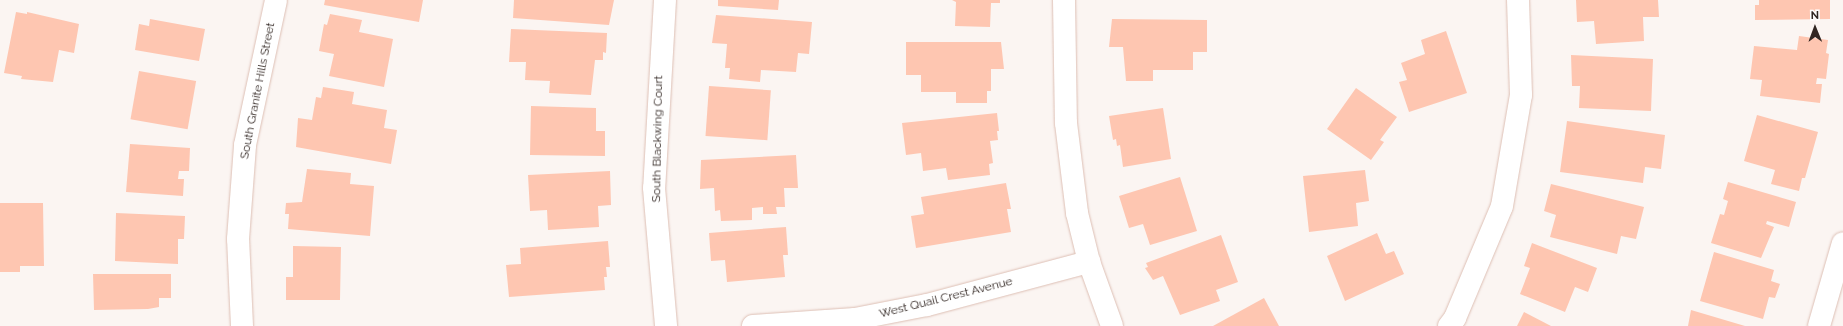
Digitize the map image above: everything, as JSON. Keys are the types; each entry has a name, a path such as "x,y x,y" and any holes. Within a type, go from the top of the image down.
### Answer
{"street":[{"name":"South Granite Hills Street","path":"242,326 238,239 245,144 276,0"},
{"name":"South Blackwing Court","path":"665,0 654,188 666,326"},
{"path":"1064,0 1066,123 1077,213 1089,262 1112,326"},
{"path":"1449,326 1455,318 1502,206 1521,95 1518,0"},
{"path":"1820,326 1843,243"},
{"name":"West Quail Crest Avenue","path":"753,326 856,319 927,305 1089,262"}],"building":[{"path":"325,0 423,0 419,22 324,5"},
{"path":"514,0 614,0 609,25 513,18"},
{"path":"718,0 779,0 778,10 718,6"},
{"path":"952,0 1000,0 1000,3 991,3 990,27 955,26 956,2"},
{"path":"1576,0 1658,0 1659,17 1643,17 1644,41 1596,44 1594,21 1577,22"},
{"path":"1759,0 1830,0 1830,19 1755,20 1755,5 1759,5"},
{"path":"16,12 27,14 27,12 79,24 74,53 59,50 53,82 21,79 22,76 4,73"},
{"path":"330,14 362,20 359,32 393,39 384,87 329,76 334,54 319,51 324,24 327,25"},
{"path":"716,15 812,22 809,54 798,53 796,72 761,70 760,82 729,79 730,68 725,68 727,44 712,43"},
{"path":"150,19 205,29 199,61 135,50 139,24 149,26"},
{"path":"1112,19 1207,20 1207,52 1193,52 1193,70 1153,70 1153,81 1126,81 1123,47 1109,47"},
{"path":"511,29 607,33 606,53 603,52 603,60 595,60 591,95 549,93 550,81 525,80 526,62 509,62"},
{"path":"1446,31 1467,93 1409,112 1399,82 1407,80 1401,63 1425,54 1421,40"},
{"path":"1799,36 1828,40 1826,53 1829,54 1826,79 1817,78 1816,84 1822,84 1820,103 1760,96 1762,80 1750,79 1754,46 1797,50"},
{"path":"906,42 1001,42 1004,69 991,69 991,91 987,91 987,103 956,103 956,92 921,92 921,75 906,75"},
{"path":"1571,55 1653,59 1651,111 1579,108 1580,86 1572,86"},
{"path":"139,71 196,81 188,129 130,119"},
{"path":"709,86 771,90 767,140 706,136"},
{"path":"323,87 354,92 352,104 387,110 384,128 397,130 391,164 296,147 298,118 312,120 316,97 321,98"},
{"path":"1356,88 1397,117 1380,140 1384,142 1371,160 1327,129"},
{"path":"531,106 596,108 596,131 605,131 605,156 530,155"},
{"path":"1163,108 1171,159 1123,167 1120,145 1117,146 1116,139 1113,140 1109,116"},
{"path":"997,113 999,131 997,131 998,140 990,141 993,163 989,164 990,175 948,180 946,168 923,171 921,153 906,155 902,123"},
{"path":"1757,115 1818,132 1805,178 1802,178 1799,191 1771,184 1775,170 1744,161"},
{"path":"1567,121 1665,135 1661,169 1645,167 1643,183 1560,172"},
{"path":"130,144 190,148 189,171 179,171 178,179 184,179 183,196 126,192"},
{"path":"796,155 798,188 784,188 785,207 776,207 777,214 763,214 763,207 752,208 752,220 721,221 720,210 715,211 714,188 700,189 701,160"},
{"path":"307,169 351,173 350,184 374,186 370,236 288,229 289,214 285,214 286,203 302,202"},
{"path":"1365,170 1369,201 1356,203 1358,226 1309,232 1303,176"},
{"path":"610,171 611,205 598,206 599,227 548,230 547,210 530,211 528,175"},
{"path":"1180,177 1197,231 1150,245 1143,224 1129,228 1119,196"},
{"path":"1728,182 1796,202 1789,227 1767,221 1766,224 1774,227 1761,258 1711,243 1720,214 1724,215 1728,201 1723,199"},
{"path":"1006,183 1011,209 1007,209 1011,232 916,248 911,216 924,214 921,197"},
{"path":"1551,184 1644,207 1636,239 1621,236 1617,254 1550,237 1556,215 1544,211"},
{"path":"0,203 43,203 44,266 20,266 20,272 0,272"},
{"path":"116,213 185,216 184,239 178,239 178,264 115,261"},
{"path":"786,227 788,255 783,255 785,277 727,282 725,260 711,261 709,233"},
{"path":"1377,233 1386,254 1394,251 1404,274 1345,301 1327,256"},
{"path":"1221,235 1238,282 1216,290 1220,301 1180,315 1163,276 1153,280 1145,268 1148,267 1146,263"},
{"path":"608,241 610,267 606,267 607,277 604,277 605,290 509,297 506,265 521,264 520,248"},
{"path":"1532,243 1597,268 1588,292 1575,287 1565,312 1520,294 1530,268 1524,266"},
{"path":"293,246 341,247 340,300 286,300 286,277 293,277"},
{"path":"1714,252 1774,270 1771,281 1780,284 1775,298 1769,297 1763,319 1700,301"},
{"path":"93,274 171,274 171,298 159,298 159,307 148,309 94,310"},
{"path":"1264,298 1279,326 1213,326"},
{"path":"1691,310 1745,326 1688,326"},
{"path":"1524,312 1551,326 1517,326"}]}
